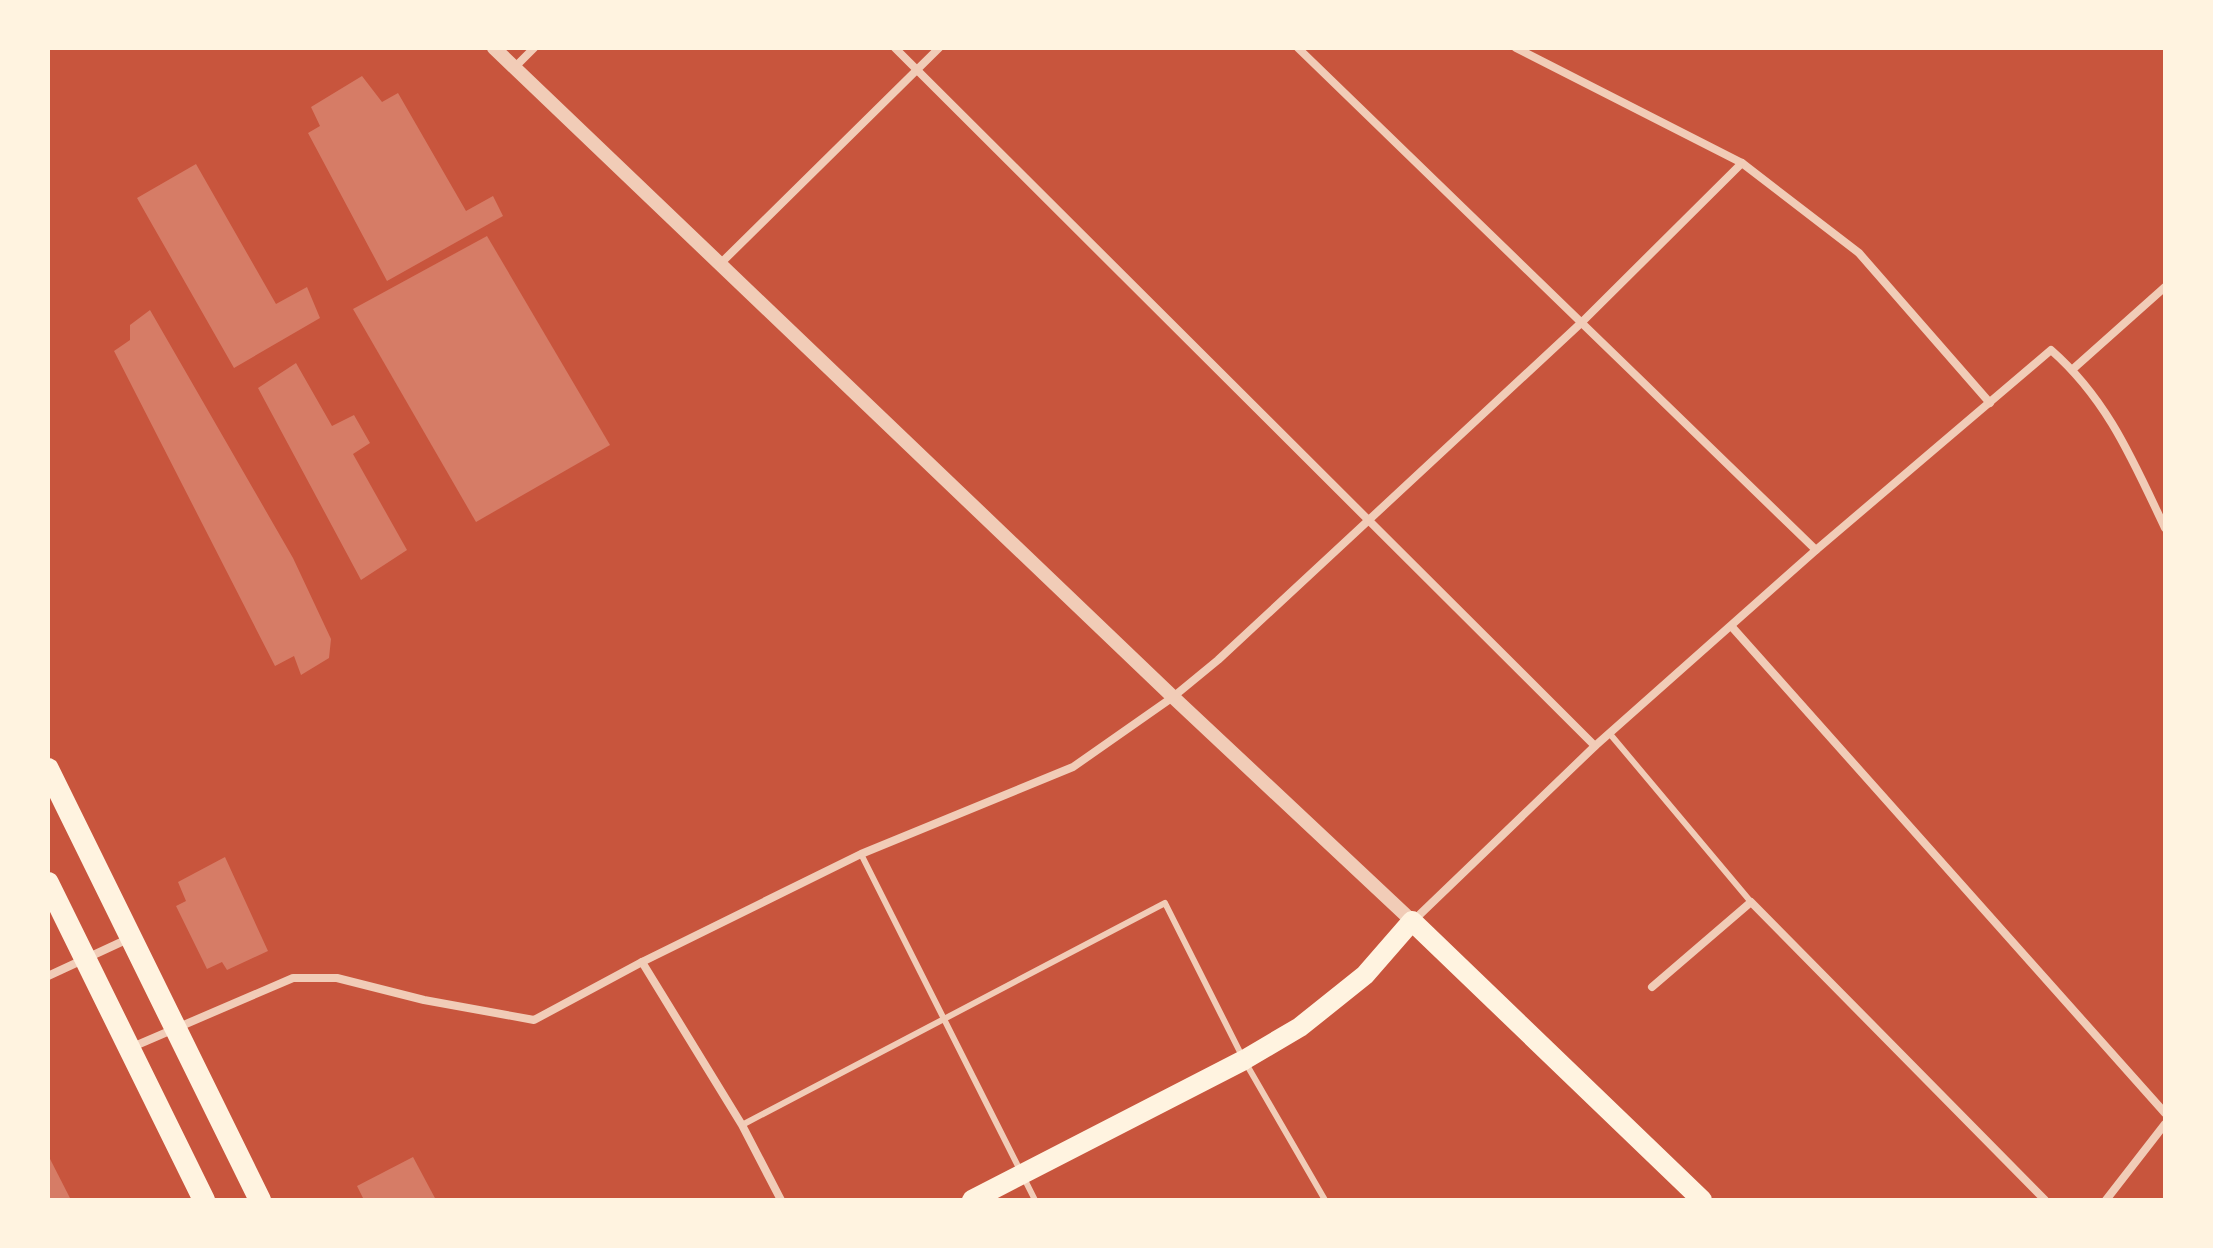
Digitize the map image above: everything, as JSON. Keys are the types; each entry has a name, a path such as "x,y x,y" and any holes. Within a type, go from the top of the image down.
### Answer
{"highway":[{"path":"48,769 260,1200"},
{"path":"48,883 204,1200"}],"main road":[{"path":"972,1200 1244,1060 1300,1027 1365,975 1412,921 1702,1200"}],"street":[{"path":"494,48 1412,921 1595,746 1816,550 2051,350 2073,369 2120,433 2165,528"},
{"path":"514,68 534,48"},
{"path":"895,48 1595,746"},
{"path":"720,264 939,48"},
{"path":"1298,48 1816,550"},
{"path":"1516,48 1742,163 1859,253 1990,403"},
{"path":"129,1048 293,978 337,978 424,1000 534,1020 642,962 861,854 1073,767 1173,697 1218,660 1581,323 1742,163"},
{"path":"2073,369 2165,287"},
{"path":"1732,627 2165,1113"},
{"path":"1652,987 1751,902 2045,1200"},
{"path":"48,976 131,937"},
{"path":"642,962 742,1125 781,1200"},
{"path":"2106,1200 2165,1124"}],"lane":[{"path":"1610,734 1751,902"},
{"path":"861,854 1035,1200"},
{"path":"742,1125 1165,903 1244,1060 1325,1200"}],"building":[{"path":"362,76 382,102 398,93 466,211 493,196 503,216 387,281 308,133 320,126 311,107"},
{"path":"196,164 276,304 307,287 320,318 234,368 137,198"},
{"path":"487,236 610,445 476,522 353,309"},
{"path":"150,310 293,558 331,639 329,658 301,675 294,656 275,666 114,351 130,340 130,325"},
{"path":"296,363 332,426 354,415 370,443 353,454 407,550 361,580 258,388"},
{"path":"225,857 268,951 227,970 222,962 207,969 176,906 186,901 178,882"},
{"path":"48,1155 71,1200 48,1200"},
{"path":"413,1157 436,1200 364,1200 357,1186"}]}
